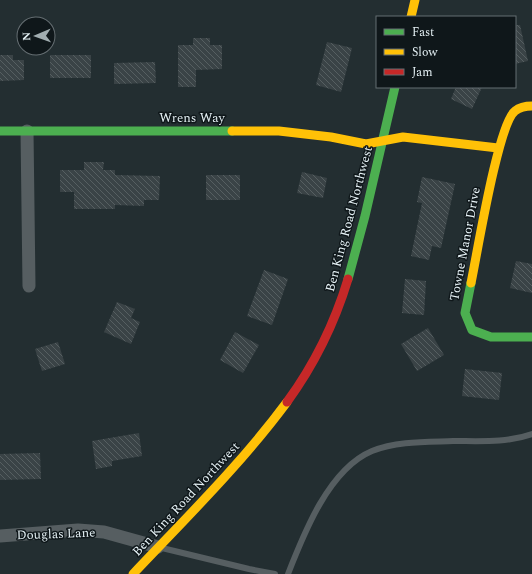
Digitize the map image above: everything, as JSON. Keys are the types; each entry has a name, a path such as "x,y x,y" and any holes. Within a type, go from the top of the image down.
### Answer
{"street":[{"path":"411,16 415,0"},
{"name":"Ben King Road Northwest","path":"133,574 250,449 284,407 301,381 320,347 336,314 351,271 395,88"},
{"name":"Towne Manor Drive","path":"532,106 525,106 514,111 508,120 498,148 465,313 472,330 491,337 532,337"},
{"name":"Wrens Way","path":"0,131 279,130 331,137 366,144 383,141"},
{"path":"28,131 29,286"},
{"path":"383,141 403,137 498,148"},
{"name":"Douglas Lane","path":"0,536 78,530 104,532 158,547"}],"lane":[{"path":"288,574 313,515 347,466 359,457 372,451 396,445 441,442 489,442 513,440 532,434"},
{"path":"158,547 275,574"}],"building":[{"path":"516,25 520,25 528,61 516,64"},
{"path":"193,38 210,38 210,45 222,45 222,69 196,70 196,87 178,87 178,45 193,45"},
{"path":"327,42 352,48 341,92 316,85"},
{"path":"0,55 13,55 13,60 24,60 24,80 0,81"},
{"path":"91,55 91,78 50,78 50,56"},
{"path":"155,62 156,83 114,84 114,63"},
{"path":"456,88 482,88 472,109 451,99"},
{"path":"84,162 104,162 103,170 115,170 115,175 160,176 159,200 144,200 144,206 115,205 115,209 74,209 74,192 60,192 60,170 84,170"},
{"path":"302,172 327,178 323,198 297,193"},
{"path":"206,175 240,175 240,200 206,200"},
{"path":"422,177 455,184 441,248 432,246 429,260 411,256 422,203 417,202"},
{"path":"516,261 532,264 532,293 510,288"},
{"path":"264,270 288,279 272,325 247,316"},
{"path":"405,279 426,281 424,315 402,313"},
{"path":"117,302 135,309 131,318 140,322 131,344 104,332"},
{"path":"428,328 444,355 417,371 401,344"},
{"path":"235,332 259,345 243,373 220,360"},
{"path":"58,342 65,364 42,371 35,349"},
{"path":"465,369 502,373 499,400 462,396"},
{"path":"139,433 142,456 112,461 112,466 96,469 92,441"},
{"path":"40,453 41,479 0,480 0,454"}],"traffic: fast":[{"path":"348,279 365,216 395,88"},
{"path":"0,131 232,131"},
{"path":"471,283 465,313 472,330 491,337 532,337"}],"traffic: slow":[{"path":"411,16 415,0"},
{"path":"471,283 495,164 508,121 515,111 523,107 532,106"},
{"path":"232,131 279,131 331,137 366,144 403,137 498,148"},
{"path":"133,574 232,469 287,402"}],"traffic: jam":[{"path":"287,402 297,388 323,343 337,311 348,279"}]}
